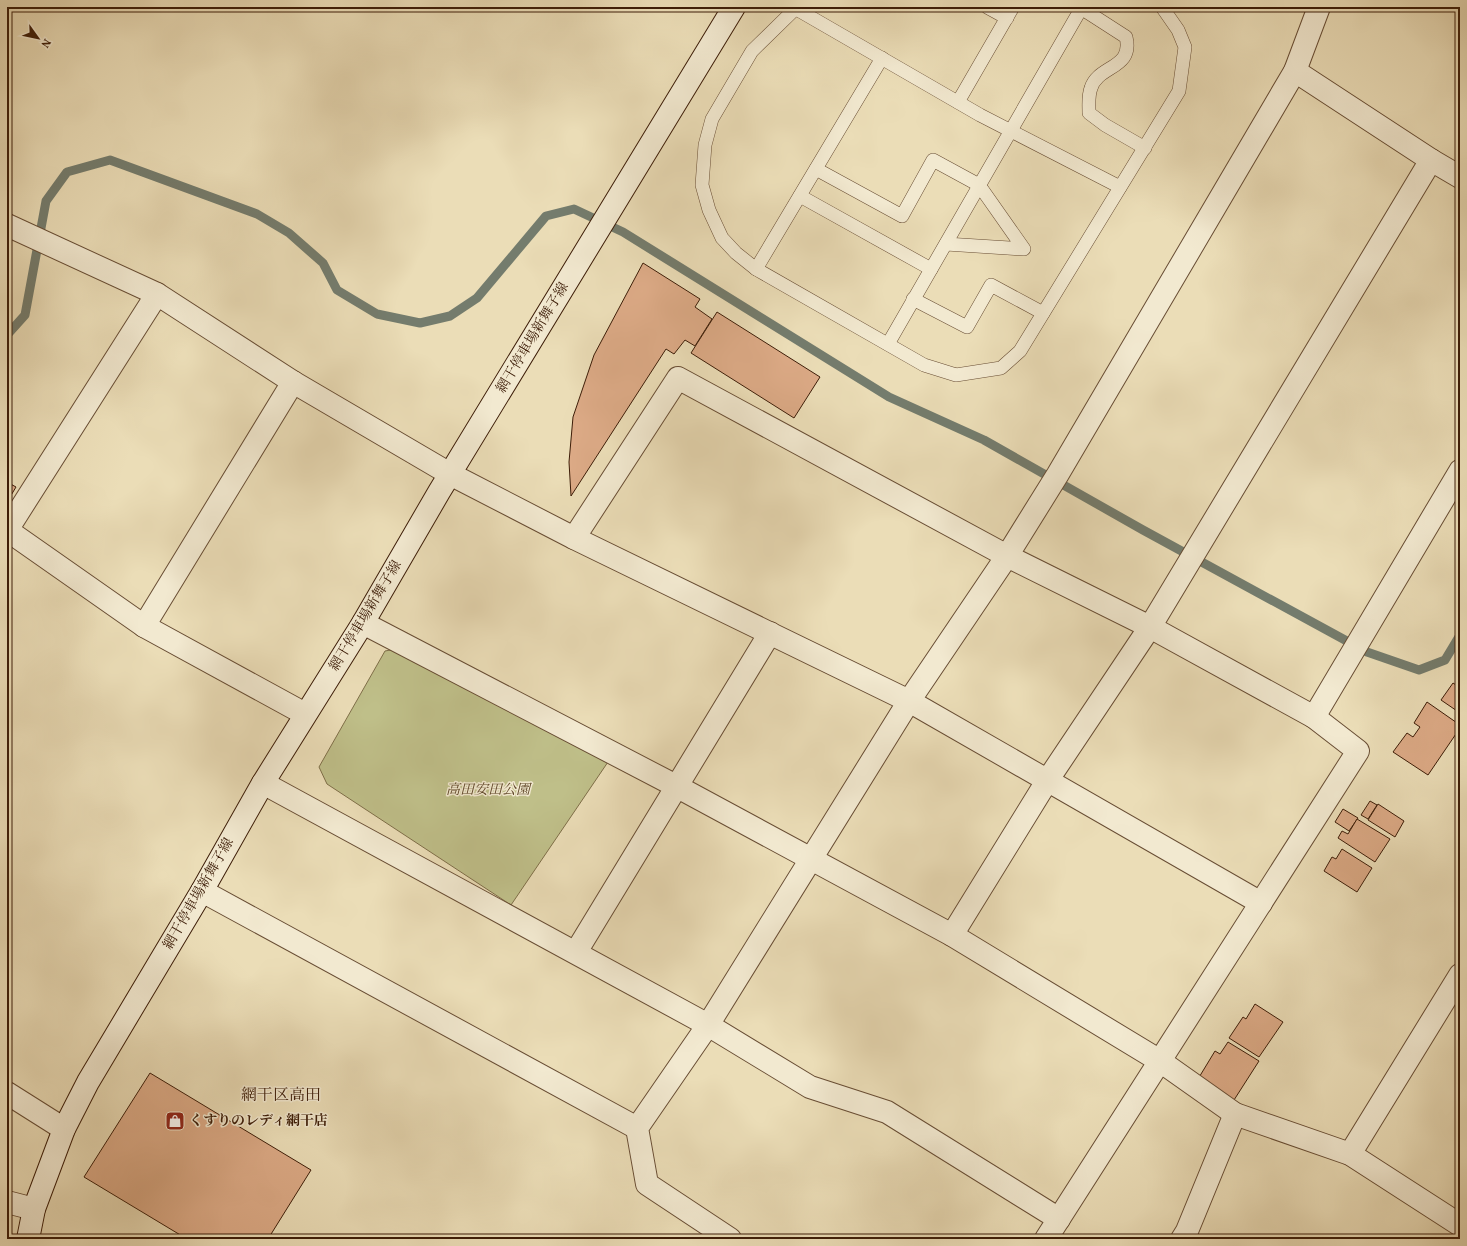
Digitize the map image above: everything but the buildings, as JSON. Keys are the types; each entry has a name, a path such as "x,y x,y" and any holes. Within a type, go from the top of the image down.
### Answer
{"street":[{"name":"網干停車場新舞子線","path":"28,1239 34,1209 64,1129 88,1082 202,891 263,783 362,623 450,474 734,7"},
{"path":"730,1239 647,1184 637,1128 708,1025 909,701 1007,556 1062,467 1295,71 1319,7"},
{"path":"1295,71 1431,160 1460,177"},
{"path":"952,934 1047,781 1150,627 1431,160"},
{"path":"7,225 157,294 293,382 450,474 574,538 909,701 1261,903"},
{"path":"157,294 7,530 144,626 305,714"},
{"path":"574,538 678,378 1007,556 1150,627 1314,717 1358,751 1046,1239"},
{"path":"144,626 293,382"},
{"path":"1314,717 1460,471"},
{"path":"362,623 676,786 952,934 1160,1061 1235,1114 1350,1154 1460,1226"},
{"path":"576,952 770,633"},
{"path":"263,783 708,1025 810,1087 887,1112 1059,1220"},
{"path":"202,891 637,1128"},
{"path":"1350,1154 1460,975"},
{"path":"7,1093 64,1129"},
{"path":"1182,1239 1235,1114"},
{"path":"7,1202 34,1209"}],"lane":[{"path":"1120,187 958,102 795,7 752,51 712,119 705,145 702,185 709,210 722,238 736,253 756,269 924,365 956,375 1001,368 1020,351 1179,91 1185,47 1178,30 1162,7"},
{"path":"958,102 1010,12 987,7"},
{"path":"888,344 1010,130 1082,8 1126,37 1128,45 1126,54 1118,64 1097,78 1091,87 1089,113 1105,126 1145,148"},
{"path":"756,269 882,58"},
{"path":"816,168 902,216 933,160 979,185 1024,249 946,244"},
{"path":"800,196 931,269"},
{"path":"913,299 967,327 990,285 1043,313"}],"green space":[{"name":"高田安田公園","path":"396,649 610,759 511,905 327,784 319,767 385,651"}],"waterway":[{"path":"7,335 25,315 46,201 67,172 110,160 257,214 289,233 323,263 337,290 377,314 420,323 450,316 477,298 546,216 574,209 623,232 889,397 984,440 1143,530 1367,652 1419,670 1445,660 1460,635"}],"place":[{"name":"くすりのレディ網干店","path":"175,1121"}],"district":[{"name":"網干区高田","path":"281,1096"}]}
